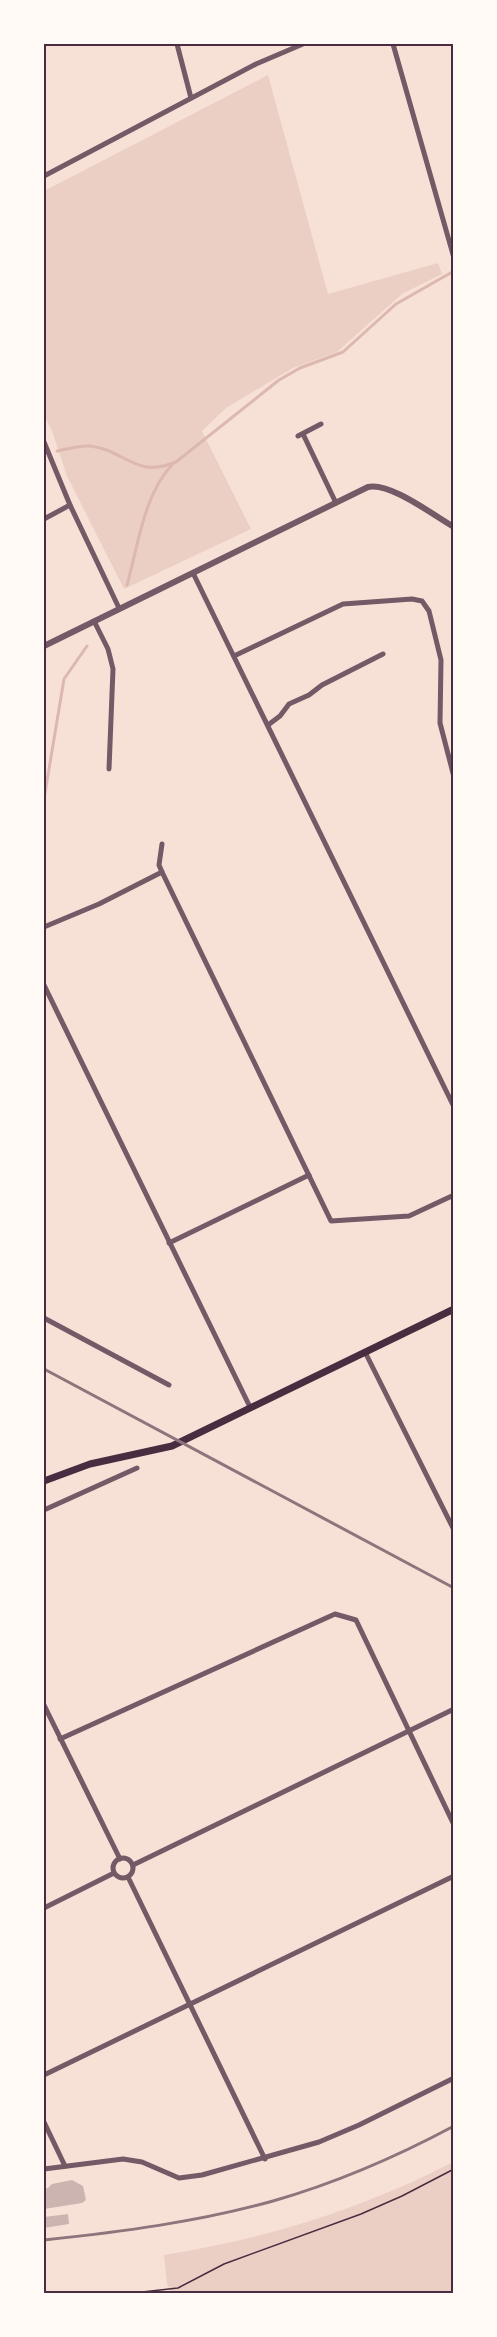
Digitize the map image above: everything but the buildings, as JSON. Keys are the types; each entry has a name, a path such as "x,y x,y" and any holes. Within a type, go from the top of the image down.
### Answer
{"main road":[{"path":"44,1481 90,1464 172,1446 453,1309"}],"street":[{"path":"177,44 191,98"},
{"path":"44,176 280,52 303,44"},
{"path":"393,44 453,258"},
{"path":"321,424 301,435 336,503"},
{"path":"44,442 70,505 119,608"},
{"path":"44,646 368,487 381,487 453,527"},
{"path":"44,519 70,505"},
{"path":"193,573 453,1107"},
{"path":"234,656 343,604 412,599 422,601 428,608 441,660 440,723 453,777"},
{"path":"94,621 108,649 113,669 109,769"},
{"path":"268,725 280,716 289,704 383,654"},
{"path":"162,844 159,866 332,1221 409,1216 453,1194"},
{"path":"44,927 99,904 162,872"},
{"path":"44,986 250,1407"},
{"path":"169,1244 309,1175"},
{"path":"44,1318 169,1385"},
{"path":"365,1352 453,1530"},
{"path":"44,1510 136,1468"},
{"path":"60,1739 335,1614 356,1620 453,1825"},
{"path":"44,1705 120,1859"},
{"path":"133,1865 453,1709"},
{"path":"114,1873 115,1863 120,1859 126,1859 133,1865"},
{"path":"114,1873 122,1878 128,1877 132,1873 133,1865"},
{"path":"44,1908 114,1873"},
{"path":"44,2075 453,1876"},
{"path":"128,1877 265,2159"},
{"path":"44,2169 134,2159 171,2175 185,2178 265,2159 319,2142 359,2125 453,2078"},
{"path":"44,2122 64,2166"}],"path":[{"path":"124,2294 178,2288 224,2264 361,2214 402,2196 453,2169"}],"shaded area":[{"path":"268,75 328,294 438,263 442,274 402,294 337,352 293,368 226,408 202,431 251,529 124,589 67,476 52,431 44,415 44,191"},
{"path":"453,2162 453,2293 172,2293 167,2284 164,2255 239,2240 313,2220 384,2194"}],"waterway":[{"path":"57,451 90,446 140,465 151,467 176,462 279,380 300,368 343,352 396,304 454,271"},
{"path":"127,585 148,505 162,477 172,465"},
{"path":"44,799 64,679 87,646"}],"railway":[{"path":"44,1369 454,1588"},
{"path":"44,2240 159,2225 216,2215 273,2201 365,2168 454,2126"}]}
